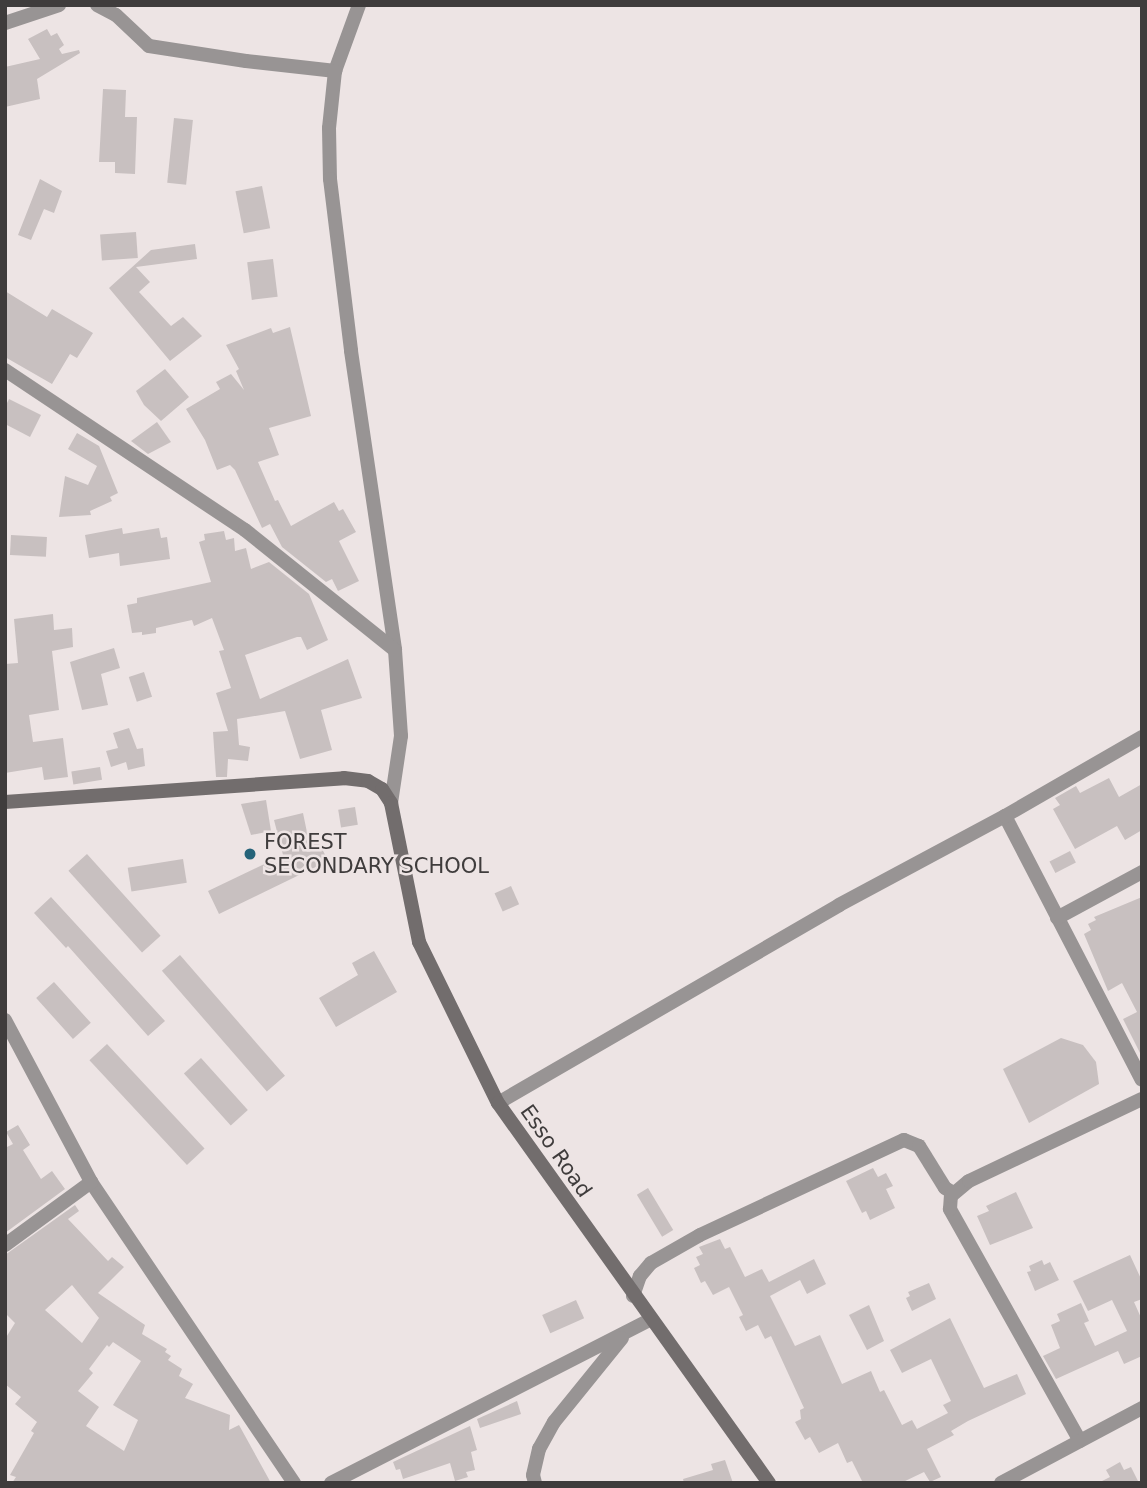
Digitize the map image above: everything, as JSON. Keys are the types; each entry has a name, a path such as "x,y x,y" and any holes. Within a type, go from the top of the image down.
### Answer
{"street":[{"path":"5,23 59,5"},
{"path":"97,5 116,15 149,46 335,71"},
{"path":"359,5 335,71 329,128 330,179 396,650 401,736 391,803"},
{"path":"5,370 245,530 396,650"},
{"path":"498,1103 839,905 1005,816 1142,737"},
{"path":"5,802 344,778 368,781 382,789 391,803"},
{"name":"Esso Road","path":"391,803 419,942 498,1103 649,1320 769,1483"},
{"path":"1005,816 1142,1080"},
{"path":"1057,918 1142,872"},
{"path":"5,1020 91,1182 294,1483"},
{"path":"952,1192 1142,1099"},
{"path":"632,1296 640,1276 651,1263 700,1235 904,1140 919,1146 940,1181 952,1192"},
{"path":"5,1245 91,1182"},
{"path":"952,1192 950,1209 1080,1441"},
{"path":"331,1483 649,1320"},
{"path":"535,1483 539,1449 554,1422 626,1332"},
{"path":"1001,1483 1142,1408"}],"building":[{"path":"47,29 51,36 57,33 64,45 59,49 62,54 79,50 80,53 37,79 40,99 5,107 5,67 40,59 28,39"},
{"path":"103,89 126,90 125,117 137,117 135,174 115,173 115,162 99,162"},
{"path":"174,118 193,120 186,185 167,183"},
{"path":"40,179 62,191 54,213 44,209 31,240 18,235"},
{"path":"262,186 270,228 244,233 235,191"},
{"path":"136,232 138,258 102,260 100,235"},
{"path":"195,244 197,259 136,267 150,282 139,292 171,326 183,317 202,336 170,361 109,288 151,250"},
{"path":"273,259 278,297 252,300 247,262"},
{"path":"5,291 47,317 52,309 93,333 77,358 70,354 52,384 5,357"},
{"path":"290,327 311,416 269,428 279,455 258,462 275,501 278,500 291,526 334,502 339,511 343,509 356,532 339,541 359,581 338,591 332,579 326,582 282,547 270,524 262,528 235,470 230,465 217,470 205,440 186,409 220,389 216,382 231,374 244,390 236,371 239,369 226,345 271,328 273,333"},
{"path":"165,369 189,397 161,421 144,405 136,391"},
{"path":"9,399 41,415 30,437 5,424 5,407"},
{"path":"157,422 171,442 148,454 131,441"},
{"path":"77,433 99,446 118,493 110,497 112,501 90,511 91,515 59,517 65,476 88,485 97,466 68,449"},
{"path":"122,528 123,534 159,528 161,538 167,537 170,559 120,566 119,553 89,558 85,535"},
{"path":"224,531 226,540 234,538 235,551 246,548 251,569 269,562 309,594 328,640 307,650 301,637 297,637 245,655 260,699 348,659 362,698 321,710 332,750 300,759 285,711 237,719 239,745 250,747 248,761 228,759 227,777 216,777 213,732 228,731 216,693 231,688 219,651 224,650 212,618 194,626 192,620 156,628 156,633 142,635 142,632 132,633 127,605 137,603 137,598 211,582 199,542 205,540 204,534"},
{"path":"11,535 47,537 46,557 10,555"},
{"path":"53,614 54,630 72,628 73,647 52,651 59,710 29,715 33,742 63,738 68,777 44,780 42,767 5,773 5,664 18,663 14,619"},
{"path":"114,648 120,668 101,674 108,705 82,710 70,662"},
{"path":"144,672 152,697 137,702 129,677"},
{"path":"129,728 137,749 143,748 145,766 128,770 126,762 111,767 106,751 118,748 113,733"},
{"path":"100,767 102,780 73,784 71,772"},
{"path":"1109,778 1119,797 1142,784 1142,830 1125,840 1117,826 1075,849 1053,809 1060,805 1055,798 1076,786 1080,793"},
{"path":"266,800 271,831 251,835 241,804"},
{"path":"355,807 358,825 341,827 338,810"},
{"path":"303,813 309,842 317,838 328,861 219,914 208,891 283,855 274,820"},
{"path":"1070,851 1076,863 1055,873 1050,861"},
{"path":"87,854 161,936 142,952 68,871"},
{"path":"183,859 187,883 131,891 128,868"},
{"path":"511,886 519,904 503,912 495,893"},
{"path":"51,897 165,1021 148,1036 68,946 66,948 34,913"},
{"path":"1142,897 1142,1057 1123,1019 1137,1012 1122,983 1108,991 1084,934 1091,930 1088,924 1096,920 1094,917"},
{"path":"374,951 397,992 336,1027 319,998 358,975 352,963"},
{"path":"180,955 285,1076 267,1091 162,971"},
{"path":"54,982 91,1023 73,1039 36,998"},
{"path":"1061,1038 1083,1045 1096,1062 1099,1084 1029,1123 1003,1069"},
{"path":"107,1044 205,1149 187,1165 89,1060"},
{"path":"201,1058 248,1110 231,1125 184,1073"},
{"path":"18,1125 30,1145 23,1150 41,1179 52,1171 65,1189 5,1233 5,1148 13,1144 6,1132"},
{"path":"873,1168 878,1177 886,1173 893,1186 886,1189 895,1208 870,1220 866,1211 862,1213 846,1181"},
{"path":"648,1188 673,1230 662,1237 637,1195"},
{"path":"1016,1192 1033,1228 990,1245 977,1216 989,1211 986,1206"},
{"path":"75,1205 79,1211 68,1219 108,1261 112,1257 124,1267 98,1293 145,1325 142,1334 167,1349 165,1352 171,1356 168,1360 182,1369 179,1376 193,1384 185,1398 230,1415 229,1430 239,1425 271,1483 12,1483 16,1477 10,1475 34,1433 31,1431 37,1422 15,1404 21,1397 5,1384 5,1339 15,1323 5,1313 5,1255","holes":["72,1285 99,1318 82,1343 45,1310","113,1342 141,1361 113,1405 138,1420 124,1451 86,1426 99,1407 78,1391 93,1373 89,1369 107,1345 109,1347"]},
{"path":"720,1239 725,1249 730,1247 745,1277 762,1269 769,1282 814,1259 826,1284 807,1294 800,1280 770,1296 795,1346 820,1335 842,1384 871,1371 880,1392 884,1390 902,1425 912,1420 917,1429 948,1413 943,1405 951,1401 931,1359 902,1373 890,1350 950,1318 984,1388 1017,1374 1026,1394 968,1421 951,1431 954,1435 927,1449 941,1477 930,1482 924,1472 901,1483 863,1483 852,1461 847,1463 838,1443 819,1453 810,1437 805,1440 795,1422 801,1419 800,1410 804,1408 771,1336 765,1339 758,1325 746,1331 739,1317 743,1315 729,1287 713,1295 705,1281 701,1283 694,1268 700,1265 696,1257 703,1254 699,1247"},
{"path":"1130,1255 1142,1281 1142,1299 1134,1302 1142,1320 1142,1356 1124,1364 1118,1351 1056,1379 1043,1356 1060,1348 1051,1325 1060,1321 1057,1314 1081,1303 1089,1321 1084,1323 1095,1346 1127,1331 1112,1300 1088,1311 1073,1281"},
{"path":"1042,1260 1044,1265 1050,1262 1059,1280 1035,1291 1027,1272 1031,1271 1029,1266"},
{"path":"929,1283 936,1299 912,1311 906,1298 910,1296 908,1292"},
{"path":"576,1300 584,1318 550,1333 542,1315"},
{"path":"869,1305 884,1341 867,1350 849,1315"},
{"path":"517,1401 521,1414 480,1428 477,1419"},
{"path":"470,1426 477,1450 471,1452 475,1470 466,1472 468,1477 455,1481 450,1463 403,1479 400,1469 396,1470 393,1462"},
{"path":"725,1460 733,1483 684,1483 683,1479 713,1470 711,1464"},
{"path":"1120,1462 1124,1470 1131,1467 1139,1483 1098,1483 1110,1477 1106,1470"}],"place":[{"name":"FOREST SECONDARY SCHOOL","path":"250,854"}]}
